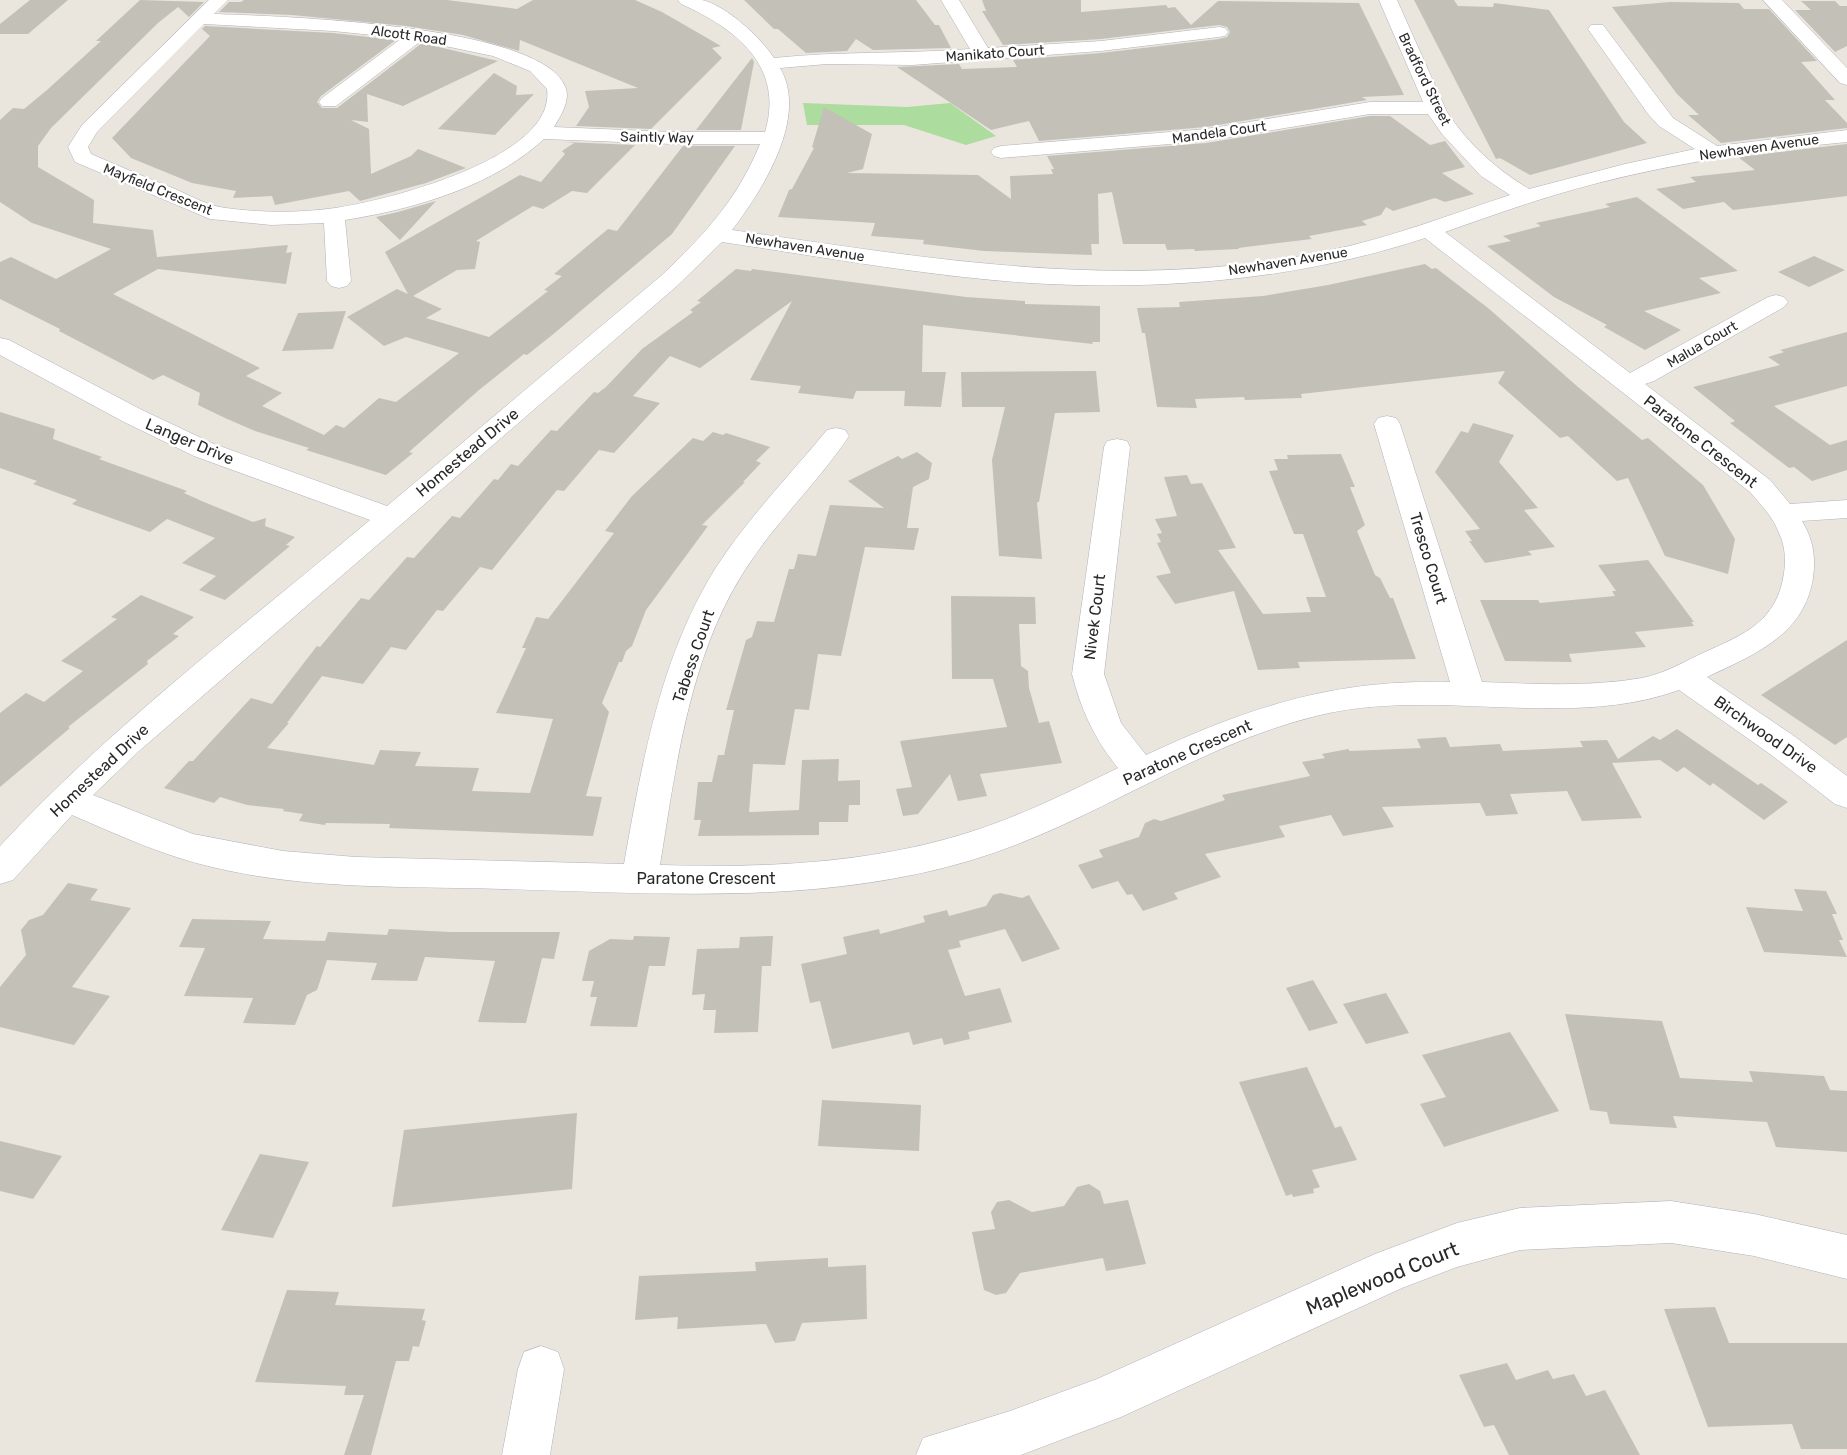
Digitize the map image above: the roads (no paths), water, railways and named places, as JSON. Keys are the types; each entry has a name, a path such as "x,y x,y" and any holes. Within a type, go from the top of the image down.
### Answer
{"street":[{"name":"Mayfield Crescent","path":"219,0 88,129 78,147 78,153 82,158 210,212 230,216 283,219 334,215 402,201 467,179 512,155 542,133"},
{"name":"Homestead Drive","path":"0,870 68,798 127,742 670,280 717,234 750,188 773,138 780,111 779,92 770,64 749,39 732,24 687,0"},
{"path":"950,0 982,54"},
{"name":"Bradford Street","path":"1388,0 1449,130 1488,172 1527,197"},
{"path":"1772,0 1847,79"},
{"name":"Alcott Road","path":"199,19 286,21 418,35 521,58 544,72 557,89 557,98 549,124 542,133"},
{"path":"1597,29 1654,110 1673,127 1713,152"},
{"name":"Manikato Court","path":"770,64 827,58 912,59 1101,46 1219,32"},
{"path":"329,102 418,35"},
{"name":"Mandela Court","path":"1001,152 1206,135 1370,108 1437,108"},
{"name":"Saintly Way","path":"542,133 673,138 773,138"},
{"name":"Newhaven Avenue","path":"717,234 987,273 1058,277 1130,277 1267,267 1336,256 1429,230 1527,197 1618,171 1713,152 1847,136"},
{"path":"334,215 339,281"},
{"name":"Paratone Crescent","path":"68,798 159,837 212,853 268,864 344,870 773,880 900,865 972,846 1040,819 1226,731 1324,702 1387,694 1469,692 1550,696 1599,695 1646,689 1682,676 1733,652 1765,632 1785,615 1796,590 1800,558 1795,534 1782,513 1760,486 1429,230"},
{"name":"Malua Court","path":"1626,382 1645,376 1776,302"},
{"name":"Langer Drive","path":"0,345 133,416 204,450 390,517"},
{"name":"Tresco Court","path":"1387,424 1469,692"},
{"name":"Tabess Court","path":"640,878 667,731 699,627 736,561 836,436"},
{"name":"Nivek Court","path":"1117,447 1088,674 1094,702 1105,728 1141,772"},
{"path":"1782,513 1847,509"},
{"name":"Birchwood Drive","path":"1682,676 1782,745 1847,795"},
{"name":"Maplewood Court","path":"940,1455 1010,1435 1104,1400 1391,1270 1457,1245 1520,1229 1671,1222 1754,1235 1847,1257"},
{"path":"526,1455 541,1369"}]}
